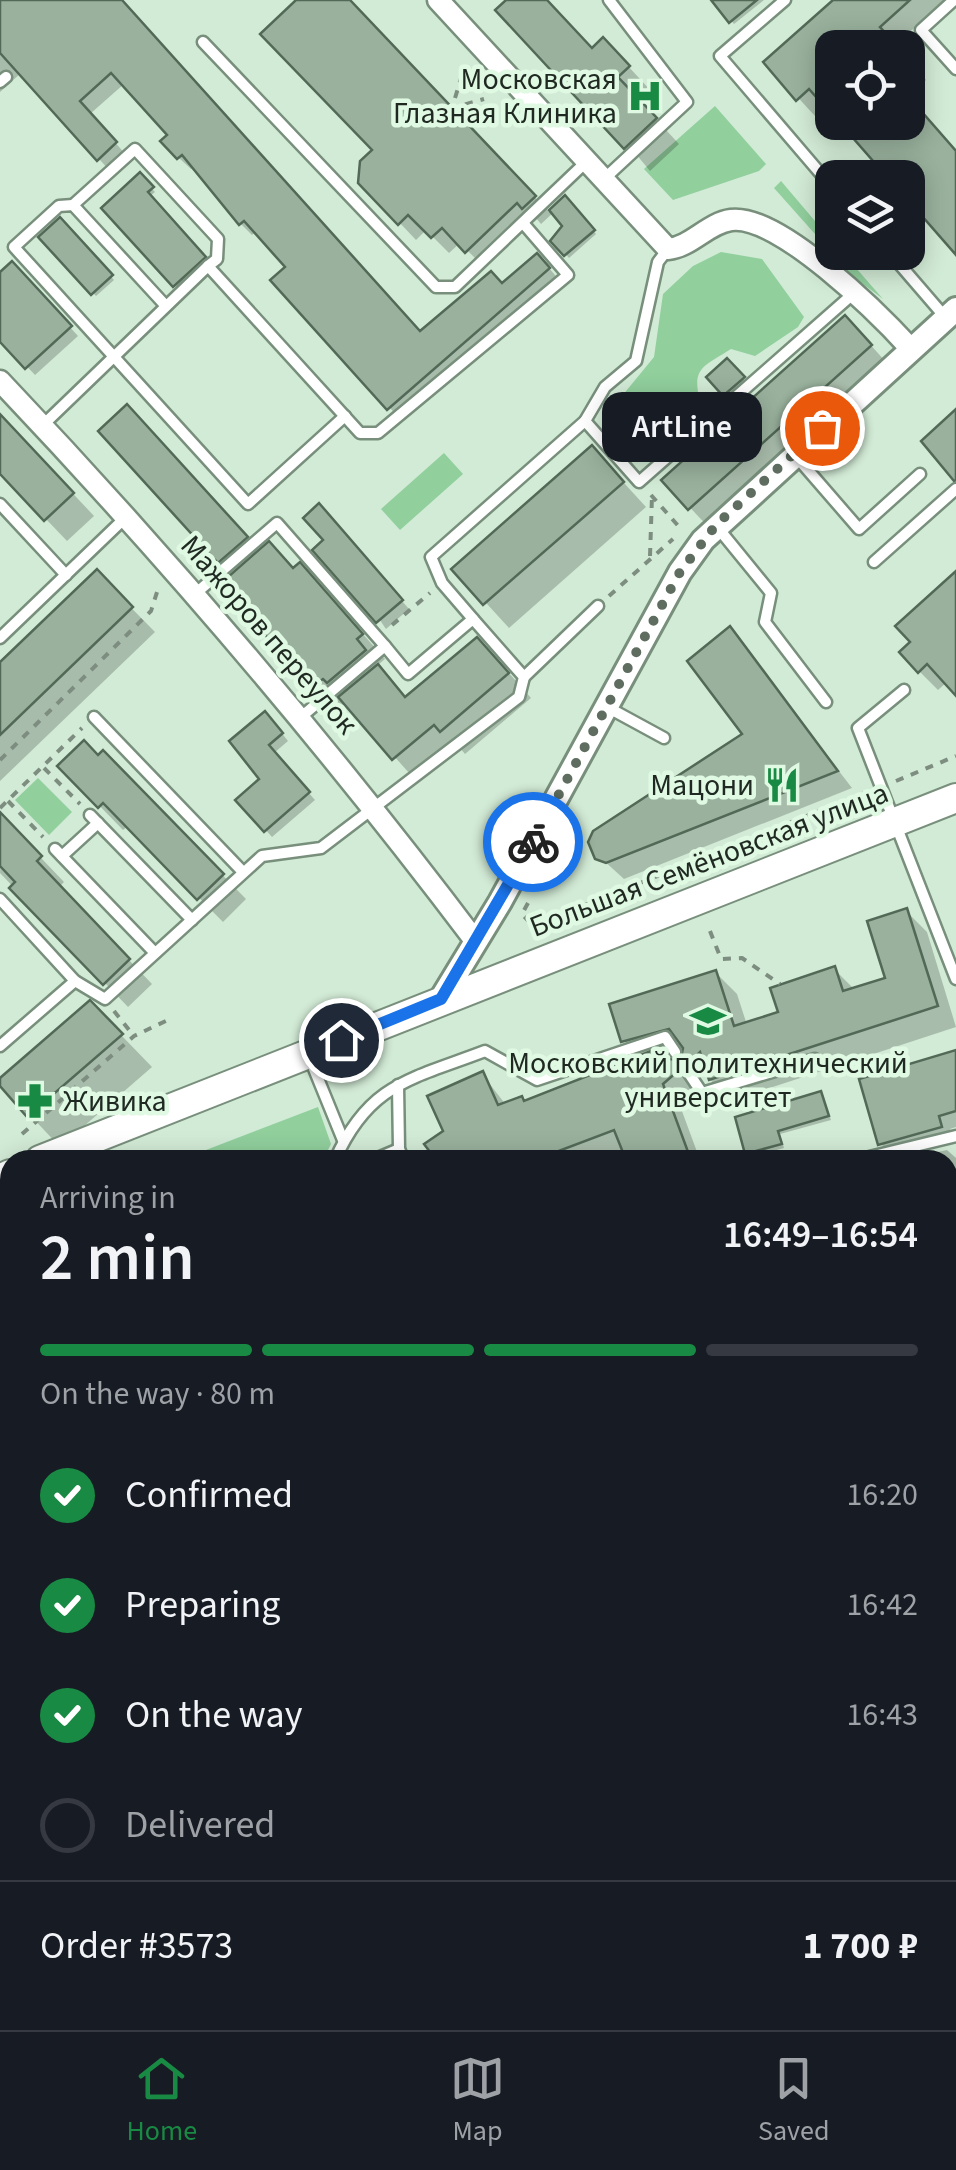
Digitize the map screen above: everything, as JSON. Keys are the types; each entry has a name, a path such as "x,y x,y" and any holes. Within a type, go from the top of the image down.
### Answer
{"main road":[{"name":"Большая Семёновская улица","path":"65,1150 956,798"}],"street":[{"path":"438,0 668,248 730,220 751,221 779,235 854,293 911,348"},
{"path":"441,999 680,572 716,525 951,313"},
{"name":"Мажоров переулок","path":"0,381 127,516 302,717 476,942"}],"lane":[{"path":"604,179 687,102 609,0"},
{"path":"785,0 720,56 815,166"},
{"path":"954,0 921,30 956,69"},
{"path":"203,42 436,286 455,287 587,161"},
{"path":"0,247 14,247 59,206 73,206 136,148 218,239 217,259 112,354 86,386 42,426"},
{"path":"73,206 166,306"},
{"path":"208,266 360,433 378,433 568,275 522,222"},
{"path":"14,247 248,504 345,416"},
{"path":"524,677 442,583 431,557 585,421 605,387 636,360 658,262 668,248"},
{"path":"908,270 951,313"},
{"path":"585,421 639,482 854,293"},
{"path":"793,454 859,529 920,474"},
{"path":"874,562 956,488"},
{"path":"0,504 66,574"},
{"path":"0,638 127,516"},
{"path":"195,594 277,524 408,674 473,620"},
{"path":"716,525 771,592 765,622 826,702"},
{"path":"2,906 76,980 106,1000 262,856 322,848 519,698 524,677 598,606"},
{"path":"302,717 384,646"},
{"path":"904,690 858,728 956,979"},
{"path":"606,707 664,738"},
{"path":"94,717 244,872"},
{"path":"156,954 59,853 94,818 192,920"},
{"path":"0,1046 76,980"},
{"path":"339,1150 361,1111 398,1085 485,1052 537,1080 665,1037 675,1052"},
{"path":"308,1053 343,1141"},
{"path":"684,1066 702,1093 815,1059"},
{"path":"398,1085 402,1150"},
{"path":"898,1150 956,1136"}],"path":[{"path":"462,75 452,108 484,99"},
{"path":"639,482 681,529"},
{"path":"650,559 652,496"},
{"path":"598,606 676,536"},
{"path":"0,760 152,611 160,583"},
{"path":"383,632 437,587"},
{"path":"0,808 94,717"},
{"path":"531,898 522,914 532,926 956,756"},
{"path":"43,766 94,818"},
{"path":"8,801 42,836"},
{"path":"710,930 721,960 742,958 780,984"},
{"path":"106,1000 134,1036"},
{"path":"22,1134 134,1036 170,1019"}],"green space":[{"path":"715,106 766,164 759,171 673,200 644,169"},
{"path":"781,181 815,221 815,234 774,188"},
{"path":"721,252 762,259 804,317 798,327 755,356 731,349 706,365 697,383 701,405 663,442 631,417 622,396 654,357 663,294 693,266"},
{"path":"845,270 858,270 883,299"},
{"path":"444,453 463,474 400,530 381,509"},
{"path":"38,778 72,812 49,835 15,800"},
{"path":"318,1107 331,1144 328,1150 206,1150"}],"building":[{"path":"0,0 122,0 420,331 491,271 502,283 537,253 550,268 387,410 270,280 285,267 244,221 239,225 182,155 177,159 160,141 167,135 111,73 80,101 117,142 97,161 0,53"},
{"path":"296,0 350,0 536,196 522,209 517,203 465,253 442,228 431,238 408,215 398,225 358,183 360,161 372,150 260,34"},
{"path":"506,0 547,0 592,48 603,37 630,66 618,77 657,118 624,149 495,10"},
{"path":"711,0 757,0 729,23"},
{"path":"833,0 910,0 880,27 883,30 815,30 815,96 809,89 796,101 763,62"},
{"path":"925,115 956,151 956,255 925,219 925,160 872,160 855,140 925,140"},
{"path":"140,172 154,187 148,192 206,257 173,287 101,208"},
{"path":"565,195 595,230 564,256 550,241 562,226 549,210"},
{"path":"60,217 113,275 91,295 38,237"},
{"path":"12,261 72,326 25,369 0,342 0,272"},
{"path":"845,315 872,345 688,510 661,480"},
{"path":"727,358 745,377 723,396 706,377"},
{"path":"127,404 248,537 218,563 98,431"},
{"path":"956,409 956,480 954,481 921,441"},
{"path":"0,414 74,493 44,521 0,474"},
{"path":"592,445 624,482 483,605 451,569"},
{"path":"319,503 403,600 376,623 312,550 323,540 303,518"},
{"path":"269,541 293,568 300,562 363,634 357,639 366,650 327,683 323,679 311,687 220,584"},
{"path":"97,569 133,607 0,735 0,662"},
{"path":"956,571 956,696 927,664 918,673 899,652 910,642 895,626"},
{"path":"730,626 838,771 606,863 595,859 588,842 593,831 742,734 687,661"},
{"path":"477,637 509,673 440,732 434,725 392,760 338,697 378,664 405,697"},
{"path":"265,711 283,733 269,745 310,792 264,832 235,800 259,779 229,741"},
{"path":"84,740 98,755 103,750 224,874 197,900 103,803 98,808 57,766"},
{"path":"0,812 42,856 37,861 130,959 103,985 9,888 15,882 0,866"},
{"path":"907,908 938,1006 709,1080 700,1052 691,1061 681,1058 683,1048 669,1029 621,1042 609,1004 716,970 734,1026 778,1012 770,988 835,966 843,991 885,978 867,921"},
{"path":"90,1000 123,1034 27,1117 0,1086 0,1078"},
{"path":"661,1047 670,1059 678,1060 677,1072 663,1084 687,1150 622,1150 614,1130 561,1150 428,1150 424,1144 443,1131 427,1096 483,1071 498,1105 522,1096 524,1101"},
{"path":"956,1050 956,1111 939,1116 942,1127 878,1145 859,1079"},
{"path":"821,1091 829,1116 778,1131 782,1144 760,1150 744,1150 735,1117"}],"way so far":[{"path":"533,842 680,572 702,540 736,504 822,428"}],"place":[{"name":"Московская Глазная Клиника","path":"645,96"},
{"name":"ArtLine","path":"822,428"},
{"name":"Мацони","path":"782,785"},
{"name":"Московский политехнический университет","path":"708,1021"},
{"name":"Живика","path":"35,1101"}],"route":[{"path":"341,1040 441,999 533,842"}]}
